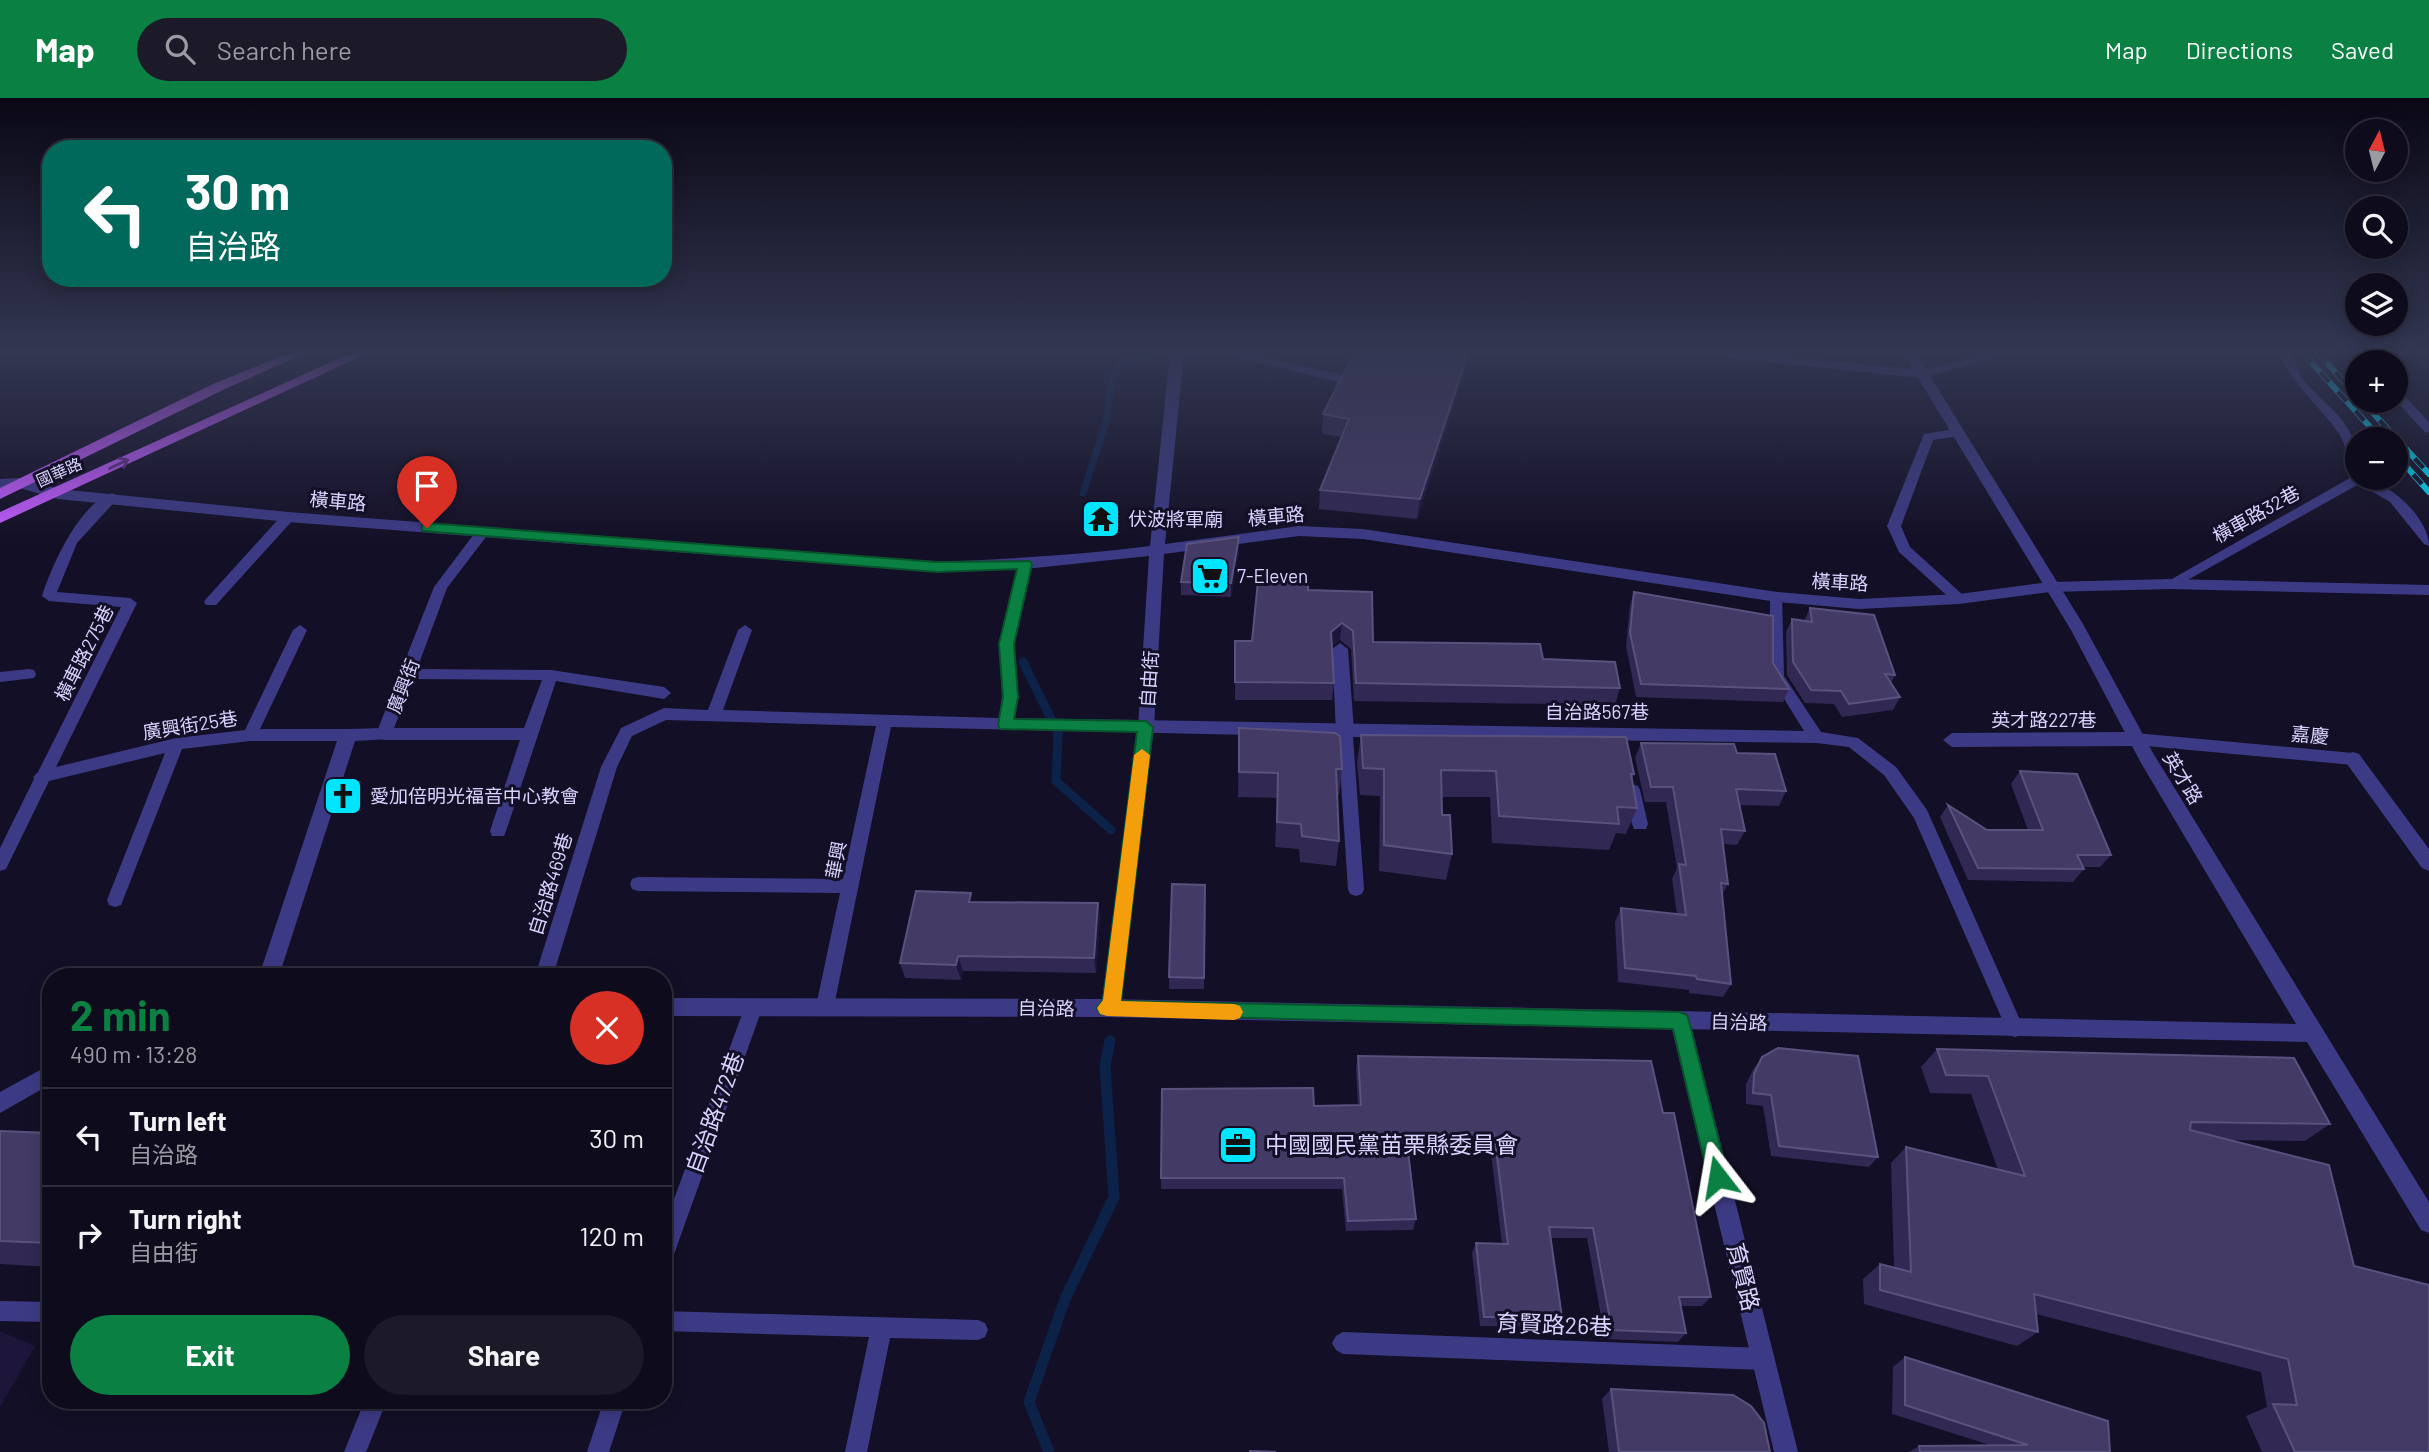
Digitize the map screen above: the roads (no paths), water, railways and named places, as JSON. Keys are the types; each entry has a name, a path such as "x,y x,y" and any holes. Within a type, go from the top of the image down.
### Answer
{"main road":[{"name":"國華路","path":"0,494 158,416"},
{"name":"國華路","path":"0,518 58,494 220,416"}],"street":[{"name":"自由街","path":"1109,1006 1146,727 1157,551 1171,416"},
{"name":"英才路","path":"1946,416 2038,562 2050,587 2067,608 2136,739 2310,1033 2429,1222"},
{"name":"橫車路","path":"0,484 20,483 58,494 112,497 288,517 937,567 1025,564 1157,551 1299,531 1363,534 1777,597 1859,604 1959,599 2050,587 2170,584 2429,590"},
{"path":"1340,649 1345,731"},
{"name":"廣興街","path":"348,735 384,734"},
{"path":"272,968 348,735"},
{"name":"英才路227巷","path":"1952,740 2136,739"},
{"name":"嘉慶","path":"2353,759 2429,863"},
{"name":"自治路","path":"672,1007 1109,1006 2015,1029 2310,1033"},
{"name":"育賢路","path":"1680,1021 1786,1452"},
{"path":"0,1103 42,1078"}],"lane":[{"path":"2331,416 2345,432"},
{"path":"2417,416 2429,429"},
{"path":"1955,433 1928,437 1894,526 1904,548 1959,599"},
{"name":"橫車路32巷","path":"2170,584 2345,486"},
{"path":"2380,490 2395,499 2429,541"},
{"name":"橫車路275巷","path":"0,864 130,603 49,596 60,557 86,521 112,497"},
{"path":"211,602 288,517"},
{"name":"廣興街","path":"384,734 441,587 482,533"},
{"path":"746,630 713,716 1006,725 1010,697 1007,644 1025,564"},
{"path":"1777,597 1777,676 1816,737"},
{"path":"250,735 300,630"},
{"path":"0,677 29,674"},
{"path":"408,674 551,675 664,693"},
{"path":"498,831 551,675"},
{"name":"自治路469巷","path":"546,968 608,767 626,732 664,714 713,716"},
{"name":"華興","path":"825,1006 885,721"},
{"name":"自治路567巷","path":"1006,725 1345,731 1620,740 1816,737 1853,742 1890,772 1921,816 2015,1029"},
{"path":"1345,731 1356,889"},
{"path":"384,734 530,734"},
{"name":"廣興街25巷","path":"41,777 176,744 250,735 348,735"},
{"name":"嘉慶","path":"2136,739 2353,759"},
{"path":"115,900 176,744"},
{"path":"1628,772 1640,824"},
{"path":"638,884 852,887"},
{"name":"自治路472巷","path":"672,1232 753,1009"},
{"path":"0,1311 42,1312"},
{"path":"672,1321 978,1330"},
{"path":"856,1452 881,1328"},
{"name":"育賢路26巷","path":"1343,1343 1763,1359"},
{"path":"355,1452 372,1409"},
{"path":"598,1452 612,1409"}],"waterway":[{"path":"1083,493 1107,416"},
{"path":"1023,662 1058,733 1056,781 1111,830"},
{"path":"1049,1452 1029,1402 1065,1299 1114,1197 1105,1066 1110,1041"}],"railway":[{"path":"2360,416 2370,427"},
{"path":"2376,416 2429,474"},
{"path":"2408,468 2429,492"}],"place":[{"name":"伏波將軍廟","path":"1101,519"},
{"name":"7-Eleven","path":"1210,576"},
{"name":"愛加倍明光福音中心教會","path":"343,796"},
{"name":"中國國民黨苗栗縣委員會","path":"1238,1145"}]}
